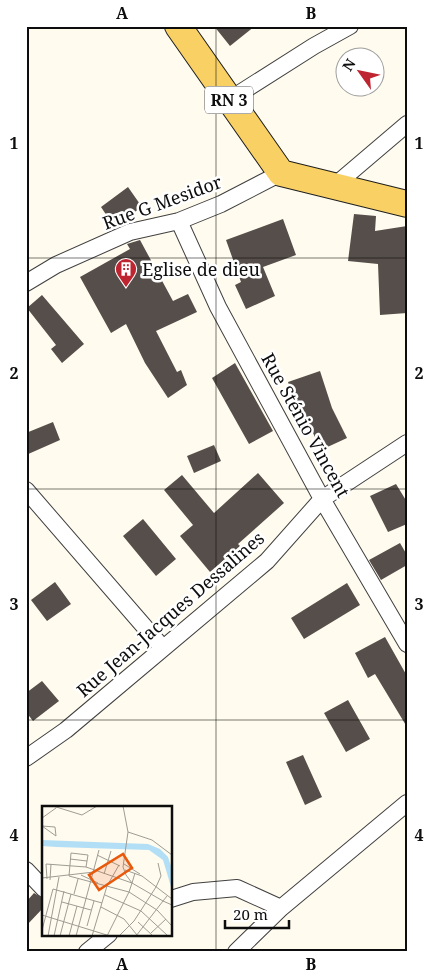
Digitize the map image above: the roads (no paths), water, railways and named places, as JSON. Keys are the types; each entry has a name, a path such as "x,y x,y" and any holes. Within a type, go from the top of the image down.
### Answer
{"main road":[{"name":"RN 3","path":"178,26 281,173"},
{"path":"281,173 407,204"}],"street":[{"path":"229,100 314,46 350,26"},
{"path":"333,186 407,124"},
{"name":"Rue G Mesidor","path":"26,283 56,265 130,232 179,221 221,204 281,173"},
{"name":"Rue Sténio Vincent","path":"179,221 218,307 322,499 407,644"},
{"name":"Rue Jean-Jacques Dessalines","path":"26,758 66,730 266,561 322,499 407,444"},
{"path":"27,491 162,647"},
{"path":"236,952 281,908 407,803"},
{"path":"26,870 42,887"},
{"path":"172,900 193,892 237,888 281,908"},
{"path":"93,946 106,936"}],"place":[{"name":"Eglise de dieu","path":"126,288"}]}
